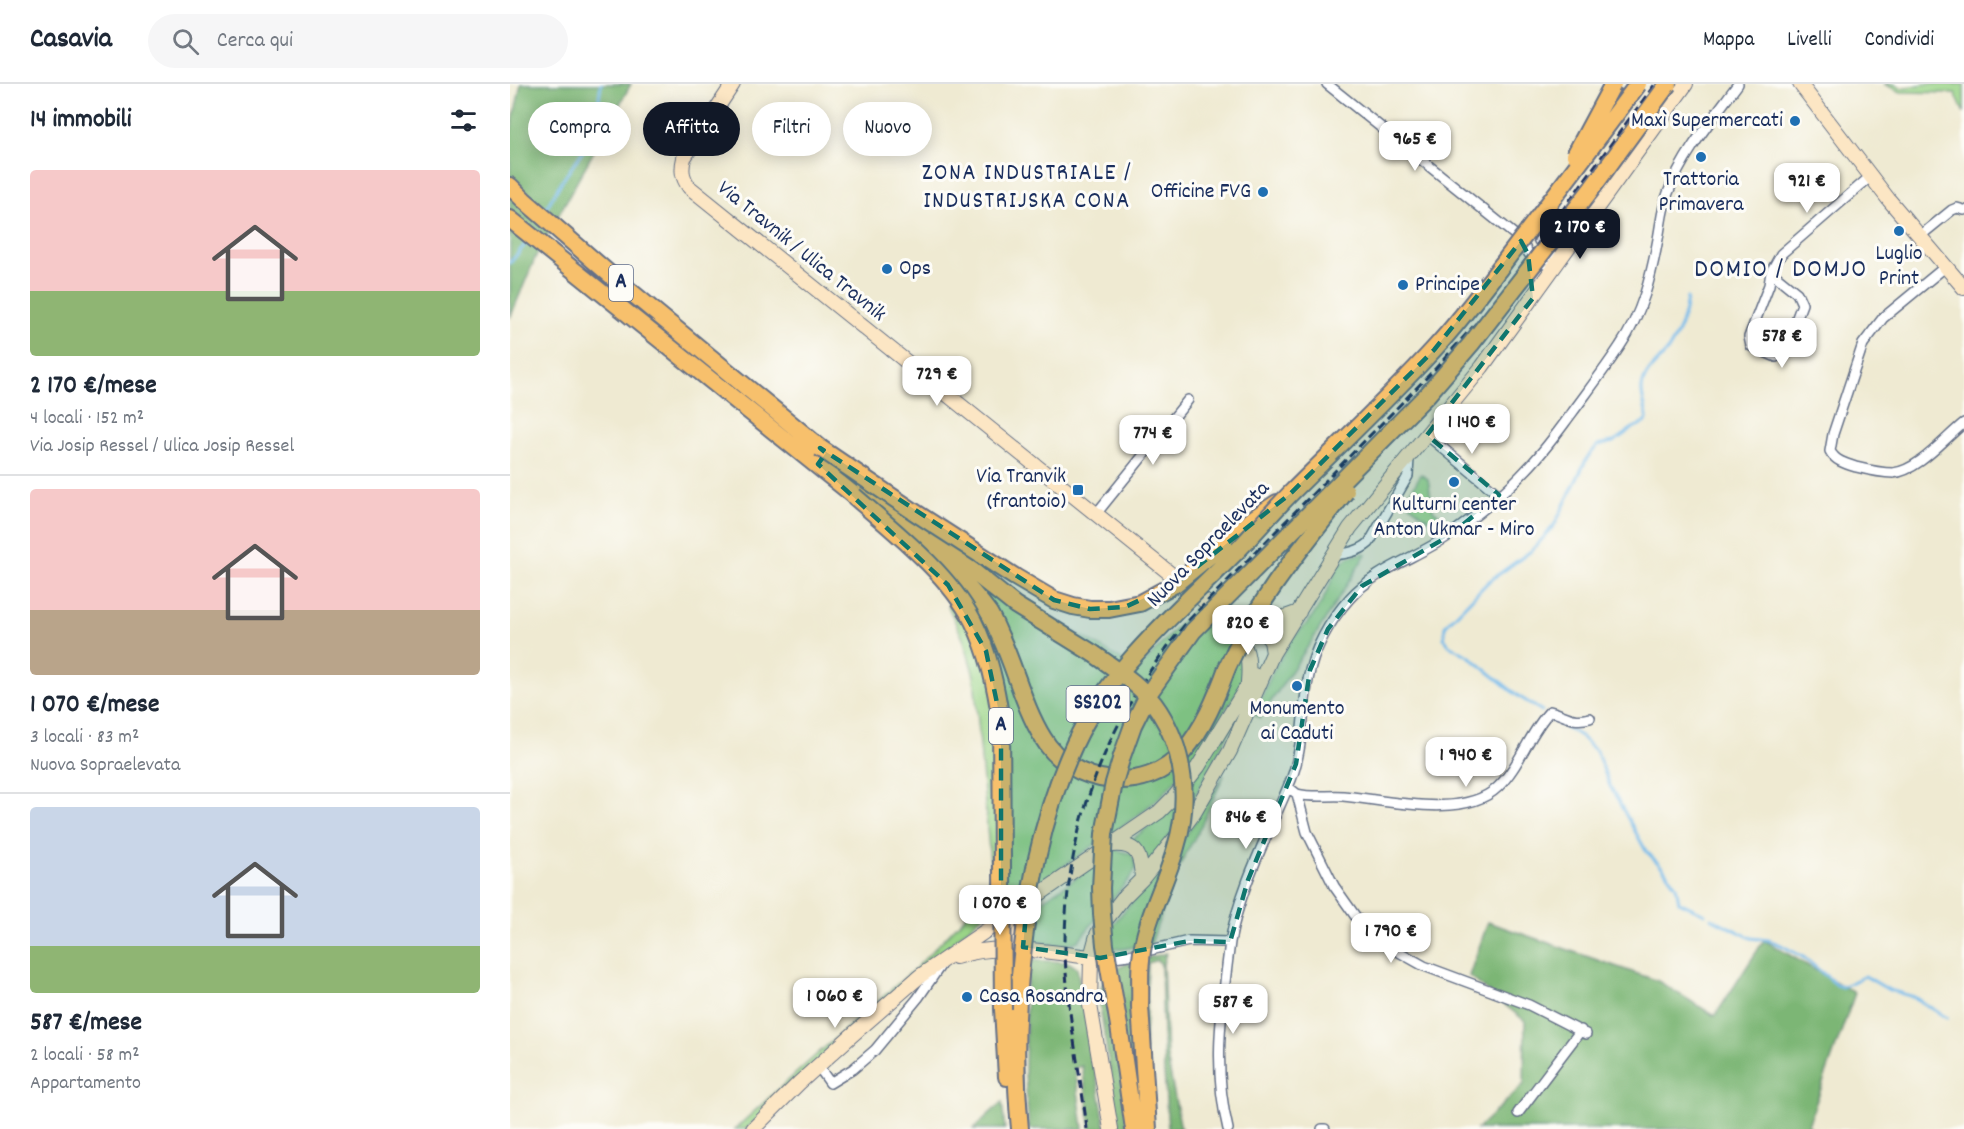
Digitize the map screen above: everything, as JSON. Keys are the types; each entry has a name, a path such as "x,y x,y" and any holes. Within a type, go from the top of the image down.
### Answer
{"highway":[{"path":"1459,321 1573,159 1612,84"},
{"name":"Nuova Sopraelevata","path":"1020,1129 1016,1051 1017,1006 1029,894 1043,827 1052,800 1068,760 1089,718 1106,691 1133,657 1290,494 1434,350 1568,180 1638,84"},
{"name":"SS202","path":"1134,1129 1106,945 1101,861 1114,783 1133,725 1149,693 1193,631 1428,394 1513,292 1668,84"},
{"name":"A","path":"510,186 614,278 907,520 1014,605 1120,672 1159,710 1179,753 1184,800 1177,846 1148,928 1141,959 1140,1006 1148,1129"},
{"name":"A","path":"510,219 968,585 991,616 1030,717 1044,741 1059,759 1078,771 1100,779 1123,781 1146,777 1162,770 1182,754 1214,703 1227,668 1251,619 1347,489 1428,394"},
{"name":"A","path":"820,448 1035,589 1054,600 1090,609 1125,607 1159,594 1175,584 1252,519 1290,494"},
{"name":"A","path":"854,496 914,549 948,585 972,619 986,651 996,687 1001,722 1003,1009 1012,1129"}],"main road":[{"name":"Via Travnik / Ulica Travnik","path":"733,84 684,158 682,174 693,192 1223,616 1248,651"},
{"path":"753,1129 884,1005 920,976 1159,812 1175,796 1198,767 1248,682 1273,653 1350,528 1482,367 1686,84"},
{"path":"1800,84 1871,177 1964,288"},
{"name":"Via Travnik / Ulica Travnik","path":"1223,616 1240,622 1257,624 1278,620 1299,612"},
{"path":"1112,1129 1090,1005 1091,957 1097,935 1123,898 1142,879 1176,837 1210,786 1245,720 1273,653 1271,641 1257,624"},
{"path":"1248,651 1264,656 1273,653"},
{"path":"1248,651 1250,664 1248,682"},
{"path":"1112,845 1124,844 1137,852 1142,863 1142,879"},
{"path":"1017,909 1016,935 1026,950"},
{"path":"943,961 981,950 1004,948 1091,957"}],"street":[{"path":"1327,84 1520,239 1528,254 1533,298"},
{"path":"1228,1129 1220,1092 1218,1064 1222,999 1230,942 1248,879 1288,787 1300,745 1310,670 1320,645 1339,611 1362,586 1449,536 1500,495 1526,471 1549,444 1609,363 1633,326 1645,294 1667,195 1694,144 1738,84"},
{"path":"1770,272 1797,293 1802,304 1784,352 1776,357 1753,348 1749,340 1769,285 1770,272 1781,254 1871,177"},
{"path":"1920,236 1952,210 1957,208 1964,210"},
{"path":"1520,239 1558,240 1578,235"},
{"path":"1528,254 1539,263 1556,267 1549,248 1539,241"},
{"path":"1945,267 1883,318 1863,344 1833,434 1830,451 1835,458 1848,464 1895,473 1908,468 1930,453 1964,423"},
{"path":"1096,514 1188,400"},
{"path":"1427,435 1500,495"},
{"path":"1332,555 1363,548 1369,543 1408,476 1408,458"},
{"path":"1288,787 1297,794 1454,806 1482,797 1498,787 1550,711 1572,720 1580,721 1590,718"},
{"path":"1297,794 1308,832 1334,886 1364,927 1376,939 1432,970 1497,992 1583,1032 1518,1113"},
{"path":"1091,957 1130,955 1189,941 1230,942"},
{"path":"818,1066 830,1083 865,1060 918,998 943,961"}],"highlighted area":[{"path":"1521,241 1528,254 1533,298 1427,435 1499,495 1449,536 1362,586 1328,629 1310,670 1296,764 1248,880 1230,942 1189,941 1100,958 1023,947 1027,903 1001,920 1001,722 986,651 948,585 818,464 826,453 820,448 1054,600 1090,609 1125,607 1175,584 1290,494 1434,350"}],"green space":[{"path":"521,84 631,84 621,102 528,102 528,156 591,156 536,256 510,318 510,134"},
{"path":"1884,84 1894,84 1901,88 1924,84 1964,84 1964,113 1955,93 1901,92"},
{"path":"1421,474 1428,479 1433,510 1438,514 1440,528 1410,505 1414,498 1409,495"},
{"path":"1366,554 1313,639 1260,718 1255,715 1272,673 1292,639 1311,619 1322,602 1339,565 1349,557"},
{"path":"983,576 1138,670 1197,605 1218,621 1241,648 1243,683 1188,766 1162,795 1137,816 1037,884 990,908 946,949 899,987 746,1129 735,1129 916,968 986,892 991,873 974,676 964,641 948,606"},
{"path":"1237,714 1194,798 1175,829 1147,864 1130,841 1156,821"},
{"path":"1224,775 1201,826 1176,872 1151,943 1123,949 1098,948 1118,918 1185,837"},
{"path":"1117,850 1132,854 1136,866 1134,873 1078,941 1054,944 1030,938 1029,910"},
{"path":"1488,922 1658,981 1715,1016 1764,940 1855,993 1808,1125 1813,1129 1477,1129 1524,1084 1525,1021 1469,976"},
{"path":"1166,953 1163,964 1167,1057 1181,1129 1168,1129 1161,964 1157,960 1148,963 1142,1113 1129,1129 1119,1129 1099,1000 1101,988 1109,975 1123,965"},
{"path":"1013,959 1068,962 1077,968 1106,1129 1091,1129 1082,1066 1075,1068 1083,1129 1029,1129 1025,1073 1027,976 1010,1009 995,961"},
{"path":"1002,1102 1005,1129 973,1129"}],"waterway":[{"path":"544,212 589,138 601,84"},
{"path":"510,263 528,241"},
{"path":"1542,711 1518,696 1470,657 1449,645 1444,638 1445,626 1488,582 1531,551 1546,535 1555,524 1587,458 1598,445 1613,442 1647,419 1642,392 1643,382 1675,338 1683,318 1687,298"},
{"path":"1552,719 1579,735 1596,751 1610,786 1646,851 1663,868 1676,886 1679,902 1705,914"},
{"path":"1711,918 1751,938 1768,940 1781,945 1803,957 1837,985 1842,987 1865,976 1889,990 1914,997 1947,1018"}],"railway":[{"path":"1087,1129 1066,972 1067,904 1073,859 1083,815 1097,773 1136,693 1161,655 1189,620 1436,368 1495,302 1655,84"}],"place":[{"name":"Maxì Supermercati","path":"1795,121"},
{"name":"Trattoria Primavera","path":"1701,157"},
{"name":"Officine FVG","path":"1263,192"},
{"name":"Luglio Print","path":"1899,231"},
{"name":"Ops","path":"887,269"},
{"name":"Principe","path":"1403,285"},
{"name":"Kulturni center Anton Ukmar - Miro","path":"1454,482"},
{"name":"Via Tranvik (frantoio)","path":"1078,490"},
{"name":"Monumento ai Caduti","path":"1297,686"},
{"name":"Casa Rosandra","path":"967,997"}],"district":[{"name":"ZONA INDUSTRIALE / INDUSTRIJSKA CONA","path":"1027,188"},
{"name":"DOMIO / DOMJO","path":"1781,270"}]}
